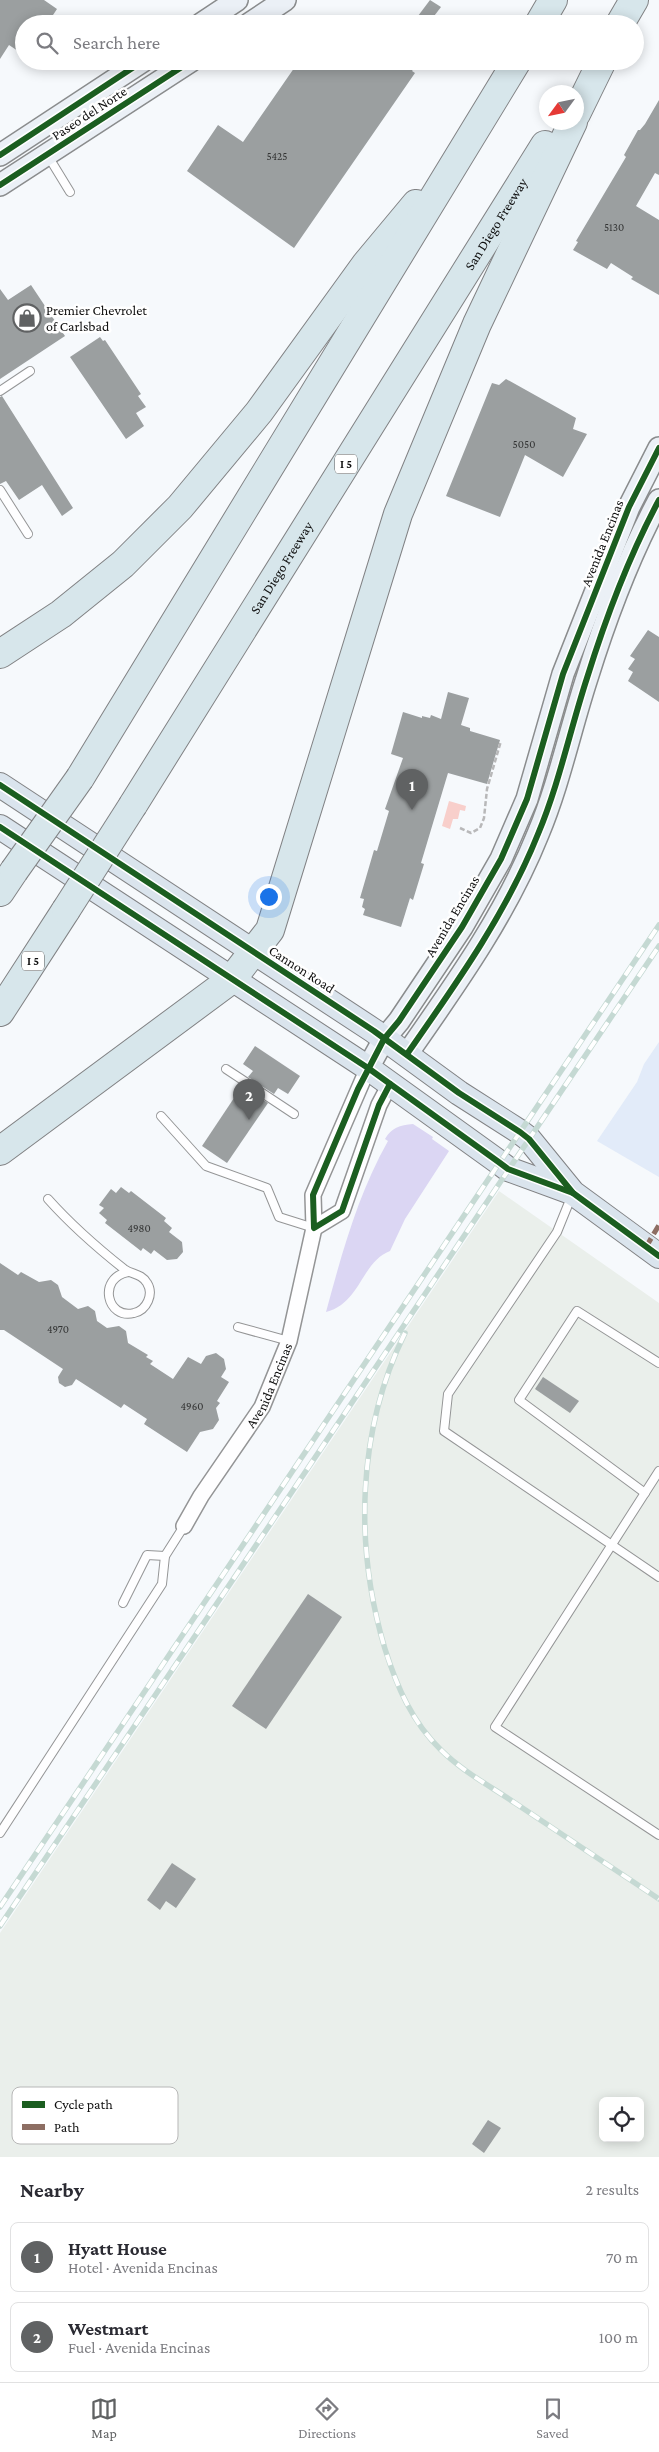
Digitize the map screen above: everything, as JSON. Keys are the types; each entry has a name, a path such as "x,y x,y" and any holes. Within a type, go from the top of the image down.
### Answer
{"highway":[{"path":"544,15 553,0"},
{"path":"625,15 634,0"},
{"path":"7,882 80,778 478,130 513,70"},
{"path":"582,85 591,70"},
{"path":"584,98 598,70"},
{"path":"0,654 61,614 123,564 180,507 259,412 366,264 478,130"},
{"name":"San Diego Freeway","path":"0,1012 133,805 554,130"},
{"path":"0,1151 232,979 270,930 398,514 477,324 568,130"}],"main road":[{"name":"Cannon Road","path":"0,785 407,1054 528,1139 573,1193 659,1256"},
{"name":"Cannon Road","path":"0,827 368,1068 508,1169 573,1193"}],"street":[{"path":"214,15 237,0"},
{"path":"262,15 285,0"},
{"name":"Paseo del Norte","path":"0,155 129,70"},
{"name":"Paseo del Norte","path":"0,185 177,70"},
{"name":"Avenida Encinas","path":"184,1526 201,1496 262,1408 289,1342 314,1228 313,1195 368,1068 384,1039 399,1021 462,926 501,859 527,799 575,675 629,507 659,448"},
{"name":"Avenida Encinas","path":"407,1054 466,969 519,880 555,787 575,675 614,599 659,500"},
{"path":"314,1228 342,1211 380,1105 390,1084"}],"lane":[{"path":"47,155 70,192"},
{"path":"0,391 30,371"},
{"path":"0,490 28,534"},
{"path":"226,1069 294,1114"},
{"path":"161,1116 206,1166 267,1188 279,1217 314,1228"},
{"path":"573,1193 557,1232 448,1394 444,1431 659,1576"},
{"path":"48,1199 78,1232 128,1272 135,1273 146,1281 150,1294 145,1306 134,1313 127,1314 114,1308 110,1303 108,1289 115,1277 128,1272"},
{"path":"645,1493 519,1400 577,1310 659,1364"},
{"path":"238,1327 289,1342"},
{"path":"659,1471 495,1727 659,1835"},
{"path":"0,1833 162,1584 165,1556 184,1526"},
{"path":"123,1603 147,1555 165,1556"}],"path":[{"path":"460,828 471,833 480,828 484,818 487,788 501,741"}],"shaded area":[{"path":"449,801 466,806 465,811 460,810 458,819 453,819 450,829 442,826"},
{"path":"659,1042 659,1177 597,1141 637,1082 644,1064"},
{"path":"413,1124 433,1137 432,1139 449,1151 405,1219 390,1251 380,1256 347,1300 338,1307 326,1312 359,1203 388,1141 385,1139 396,1128"},
{"path":"499,1191 659,1303 659,2157 0,2157 0,1933"}],"building":[{"path":"0,0 44,0 57,9 53,15 15,15 15,49 9,45 0,59"},
{"path":"430,0 441,7 435,15 419,15"},
{"path":"293,70 413,70 415,73 294,248 187,171 218,125 243,142"},
{"path":"659,100 659,175 655,173 636,206 659,220 659,295 631,279 633,277 611,263 607,269 573,250 578,242 576,241 626,157 624,155 638,130 645,124"},
{"name":"Premier Chevrolet of Carlsbad","path":"31,285 65,336 0,379 0,289 8,300"},
{"path":"100,337 103,341 105,340 141,394 138,396 146,407 136,413 144,426 126,439 70,357"},
{"path":"506,379 576,418 573,429 587,434 563,477 525,455 500,517 446,496 492,383 499,385"},
{"path":"2,396 73,508 62,516 42,485 19,500 6,481 0,484 0,397"},
{"path":"648,630 659,637 659,702 628,681 633,672 628,669 635,659 630,656"},
{"path":"448,692 469,698 461,725 470,728 470,731 500,740 487,784 448,773 421,863 424,864 413,900 410,898 401,927 363,915 365,909 362,907 364,899 360,898 374,850 377,851 389,811 385,809 403,758 391,754 403,712 422,718 422,716 430,718 431,715 441,719"},
{"path":"255,1046 300,1076 288,1094 278,1088 274,1094 248,1077 253,1071 243,1064"},
{"path":"242,1086 268,1103 227,1163 202,1146"},
{"path":"121,1187 129,1193 131,1191 166,1218 164,1221 172,1228 169,1232 182,1242 183,1252 177,1259 167,1260 154,1250 151,1254 143,1248 141,1251 105,1223 107,1220 99,1213 104,1208 99,1205 111,1189 116,1193"},
{"path":"0,1263 18,1275 21,1272 39,1282 51,1280 58,1285 62,1297 78,1309 88,1306 95,1311 97,1321 107,1328 119,1326 126,1331 128,1343 148,1355 146,1357 153,1361 150,1364 173,1379 188,1357 201,1364 206,1356 216,1353 224,1359 226,1369 221,1377 229,1382 217,1401 220,1403 216,1408 219,1420 213,1429 200,1432 187,1452 144,1424 147,1419 124,1404 121,1408 76,1379 72,1385 65,1387 59,1383 58,1377 63,1369 4,1330 0,1330"},
{"path":"543,1377 579,1401 570,1413 535,1389"},
{"path":"308,1594 342,1617 266,1729 232,1706"},
{"path":"172,1863 196,1879 176,1908 166,1901 160,1910 147,1900"},
{"path":"488,2120 501,2128 484,2153 472,2144"}],"railway":[{"path":"0,1907 659,925"},
{"path":"0,1926 659,946"},
{"path":"405,1333 389,1370 377,1409 369,1449 365,1489 365,1530 368,1570 375,1610 385,1649 400,1690 422,1728 441,1750 458,1765 659,1899"}],"marked path":[{"path":"646,1247 659,1225"}],"cycle path":[{"path":"0,155 129,70"},
{"path":"0,185 177,70"},
{"path":"390,1084 379,1105 342,1211 314,1228 313,1195 358,1089 384,1039 399,1021 462,927 501,859 527,799 563,674 629,507 659,448"},
{"path":"407,1054 479,948 525,864 552,796 594,655 610,610 628,565 659,500"},
{"path":"0,785 374,1031 459,1093 520,1132 529,1139 573,1193 659,1256"},
{"path":"0,827 368,1068 508,1169 573,1193"}],"place":[{"name":"Premier Chevrolet of Carlsbad","path":"27,318"},
{"name":"Hyatt House","path":"412,810"},
{"name":"Westmart","path":"249,1120"}]}
